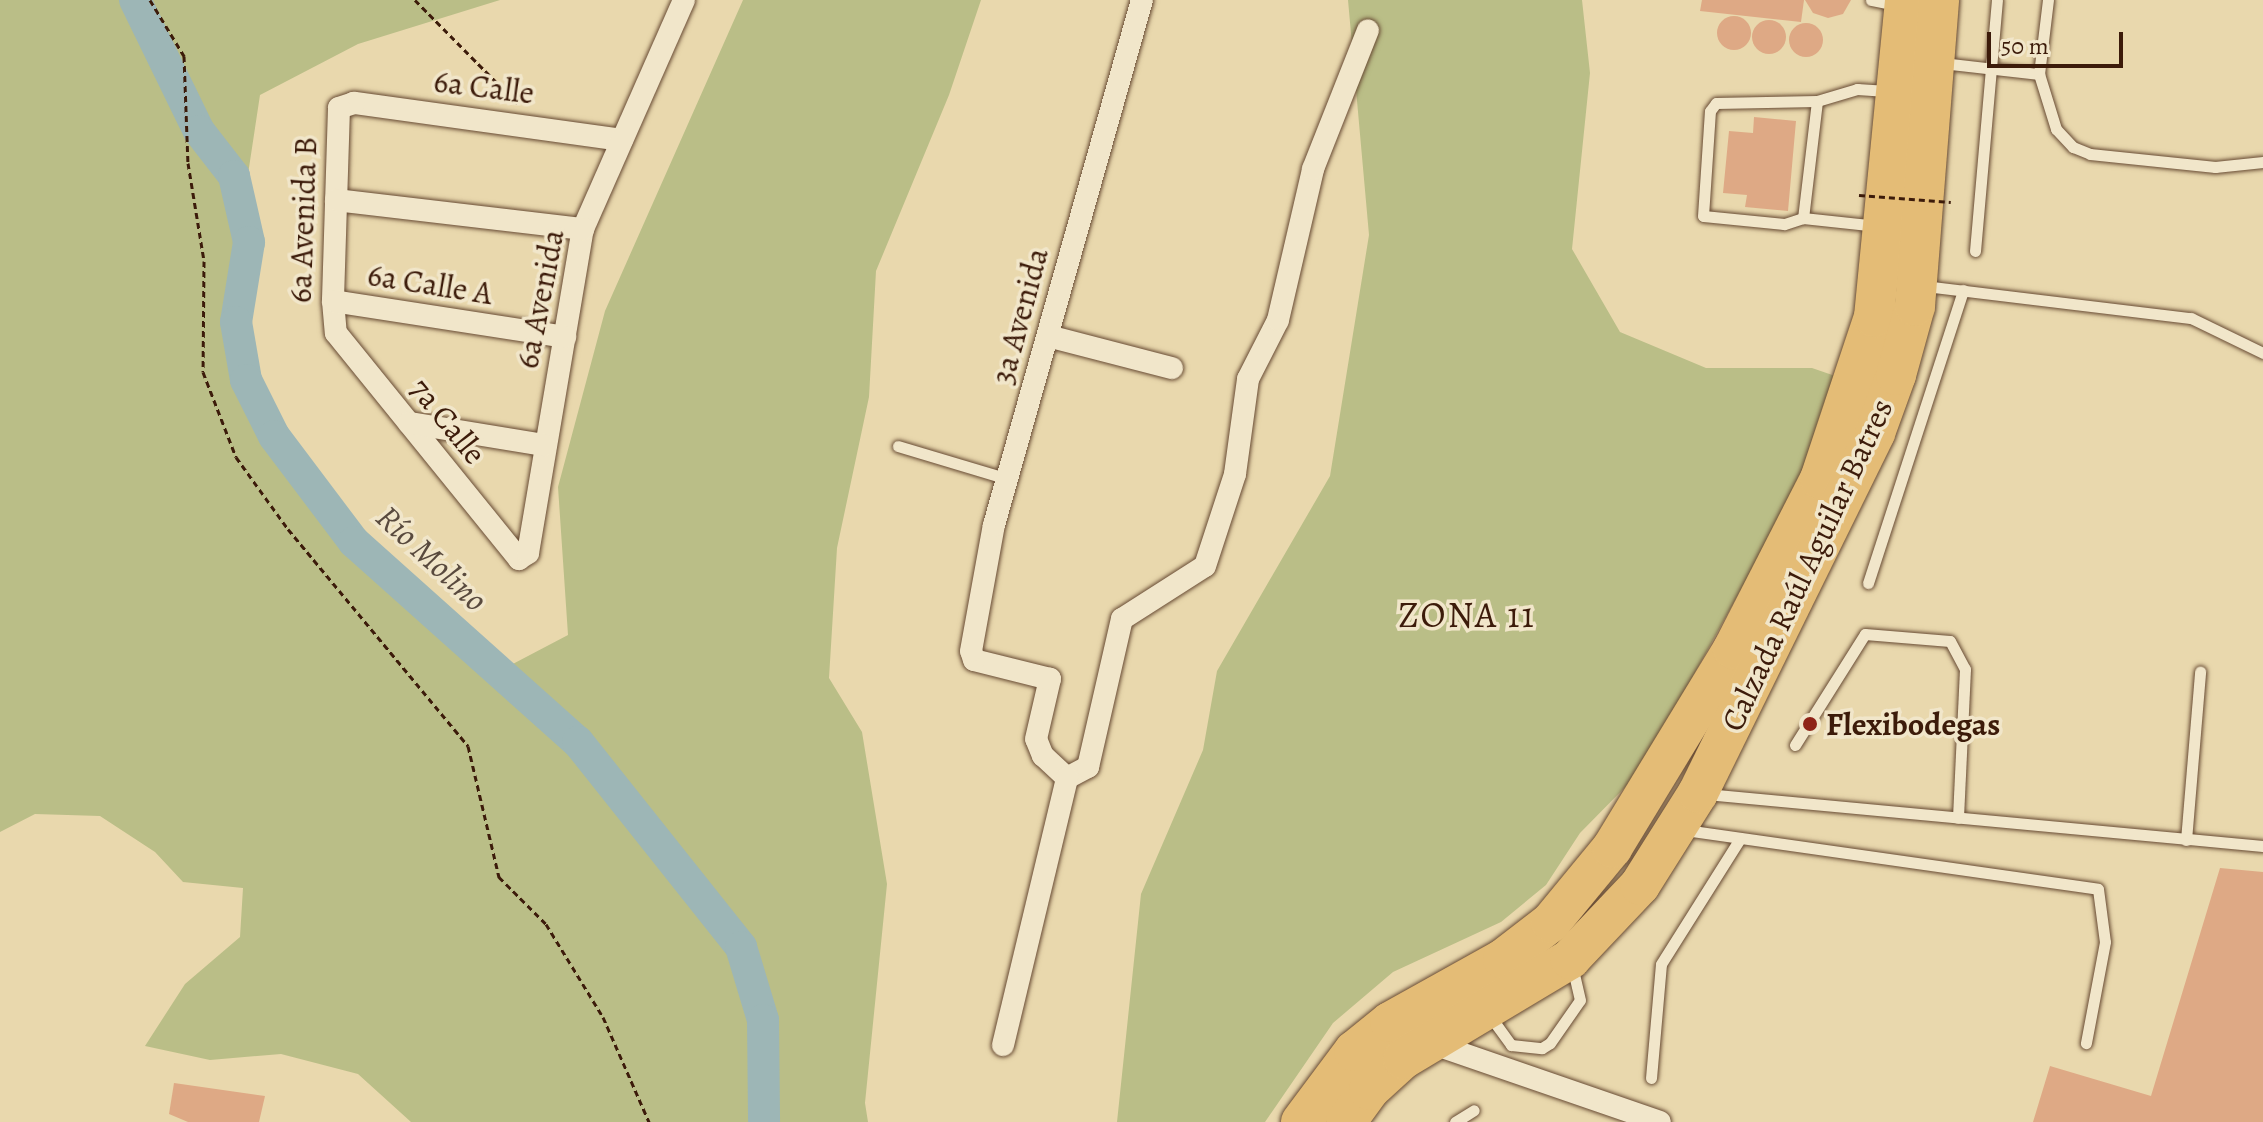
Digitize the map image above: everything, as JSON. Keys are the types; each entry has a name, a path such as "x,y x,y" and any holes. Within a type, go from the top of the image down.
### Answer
{"highway":[{"name":"Calzada Raúl Aguilar Batres","path":"1355,1116 1403,1059 1487,1012 1570,959 1616,915 1678,828 1698,793 1875,433 1896,375 1916,286 1933,62 1905,2"},
{"name":"Calzada Raúl Aguilar Batres","path":"1301,1122 1354,1051 1390,1022 1503,959 1551,922 1612,848 1733,649 1835,444 1874,317 1905,2"},
{"path":"1665,765 1698,793"}],"street":[{"name":"6a Avenida","path":"508,549 519,559 528,553 583,229 684,0"},
{"name":"3a Avenida","path":"1067,778 1043,756 1036,739 1050,679 974,660 971,651 1008,479 1142,0"},
{"path":"1003,1045 1067,778 1088,767 1122,619 1205,566 1235,474 1248,379 1278,320 1313,169 1368,30"},
{"name":"6a Calle","path":"339,108 354,103 547,127 622,140"},
{"name":"6a Avenida B","path":"336,333 333,301 339,108"},
{"path":"336,200 583,229"},
{"name":"6a Calle A","path":"333,301 565,337"},
{"name":"7a Calle","path":"336,333 508,549"},
{"path":"1048,336 1172,368"},
{"path":"409,423 544,445"},
{"path":"1431,1043 1660,1122"}],"lane":[{"path":"1975,251 1997,0"},
{"path":"2048,0 2039,74 2056,129 2073,147 2090,154 2215,167 2263,162"},
{"path":"1933,62 2039,74"},
{"path":"1884,227 1803,218 1784,224 1703,216 1710,111 1716,103 1737,100 1817,101 1857,89 1896,92"},
{"path":"1803,218 1817,101"},
{"path":"1916,286 2191,318 2263,353"},
{"path":"1868,583 1963,290"},
{"path":"898,446 1008,479"},
{"path":"1795,745 1865,634 1950,641 1965,669 1958,818"},
{"path":"2186,840 2200,672"},
{"path":"1698,793 2263,846"},
{"path":"1678,828 1739,840 2098,889 2105,942 2086,1043"},
{"path":"1651,1078 1661,964 1739,840"},
{"path":"1487,1012 1511,1045 1542,1048 1550,1043 1580,1000 1570,959"},
{"path":"1455,1122 1474,1110"}],"path":[{"path":"150,0 184,56 188,163 204,261 203,372 236,457 288,529 468,746 499,877 546,924 603,1017 649,1122"},
{"path":"415,0 496,86 547,127"},
{"path":"1859,195 1951,202"}],"green space":[{"path":"0,0 500,0 358,44 260,95 235,260 257,401 376,559 492,675 568,635 558,487 605,311 743,0 981,0 949,95 876,271 869,397 837,548 829,678 862,732 887,884 865,1103 868,1122 411,1122 358,1074 281,1054 210,1060 145,1046 185,984 240,937 243,888 183,882 155,852 100,816 35,814 0,832"},
{"path":"1348,0 1582,0 1590,73 1572,249 1620,332 1706,368 1812,368 1841,378 1786,508 1640,772 1580,833 1546,885 1501,922 1393,972 1333,1023 1265,1122 1117,1122 1141,894 1203,750 1217,671 1330,476 1369,235"}],"building":[{"path":"1702,0 1804,0 1801,22 1700,11"},
{"path":"1805,0 1851,0 1843,14 1828,18 1813,13"},
{"path":"1734,16 1746,21 1751,33 1746,45 1734,50 1722,45 1717,33 1722,21"},
{"path":"1769,20 1781,25 1786,37 1781,49 1769,54 1757,49 1752,37 1757,25"},
{"path":"1806,23 1818,28 1823,40 1818,52 1806,57 1794,52 1789,40 1794,28"},
{"path":"1754,117 1796,121 1788,211 1745,207 1747,195 1723,193 1729,131 1753,133"},
{"path":"2220,868 2263,872 2263,1122 2033,1122 2050,1066 2151,1096"},
{"path":"174,1083 265,1096 259,1122 188,1122 169,1114"}],"waterway":[{"name":"Río Molino","path":"135,0 199,131 234,176 249,242 236,322 246,380 274,436 354,542 578,742 741,947 763,1020 764,1122"}],"place":[{"name":"Flexibodegas","path":"1810,724"}],"district":[{"name":"ZONA 11","path":"1467,615"}]}
